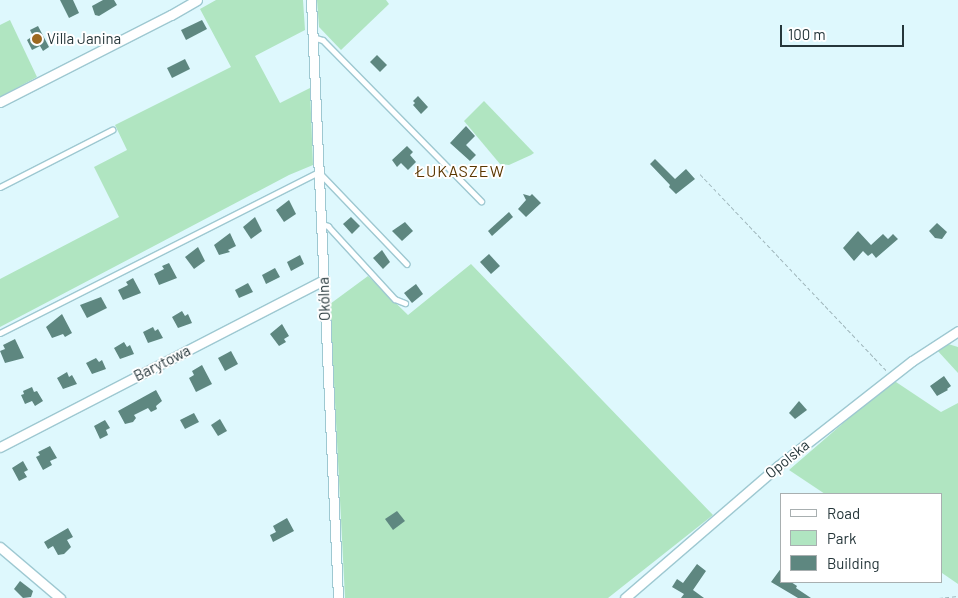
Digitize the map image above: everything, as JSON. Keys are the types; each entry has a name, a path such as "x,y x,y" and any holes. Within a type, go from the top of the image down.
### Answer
{"street":[{"path":"0,102 171,16 197,0"},
{"name":"Okólna","path":"311,0 338,598"},
{"name":"Barytowa","path":"0,447 323,280"},
{"name":"Opolska","path":"625,598 778,466 892,376 958,330"},
{"path":"0,547 57,597"}],"lane":[{"path":"313,37 323,40 481,201"},
{"path":"0,187 112,130"},
{"path":"0,333 319,172 407,264"},
{"path":"321,223 328,226 395,298 405,303"}],"path":[{"path":"700,174 892,376"},
{"path":"940,598 958,596"}],"green space":[{"path":"216,0 303,0 305,30 255,56 280,103 310,88 313,165 289,175 0,327 0,279 119,217 94,167 127,150 115,125 231,67 200,9"},
{"path":"317,0 386,0 389,4 341,50 319,27"},
{"path":"10,20 37,77 0,97 0,25"},
{"path":"484,101 534,153 509,165 500,164 464,121"},
{"path":"471,264 713,515 608,598 345,598 330,304 368,276 408,315"},
{"path":"945,343 958,347 958,373 936,349"},
{"path":"893,380 941,412 958,403 958,584 943,574 943,493 824,493 789,470"}],"building":[{"path":"60,0 73,0 79,13 69,18"},
{"path":"103,0 114,0 117,5 99,16 95,15 92,6"},
{"path":"202,20 207,29 186,40 181,30"},
{"name":"Villa Janina","path":"38,26 49,47 43,51 40,46 32,50 27,40 33,36 30,30"},
{"path":"377,55 387,65 380,72 370,62"},
{"path":"185,59 190,69 172,78 167,68"},
{"path":"418,96 428,107 421,114 413,105 415,103 413,101"},
{"path":"466,126 475,136 466,145 476,155 470,161 450,143"},
{"path":"407,146 413,152 410,155 416,162 408,170 401,163 397,167 392,160"},
{"path":"655,159 675,179 686,169 695,179 676,194 650,164"},
{"path":"523,194 530,196 532,194 541,203 526,217 518,209 526,200"},
{"path":"289,200 296,214 284,222 276,210"},
{"path":"509,212 513,217 492,236 488,231"},
{"path":"255,217 262,231 251,239 243,227"},
{"path":"351,217 360,226 352,234 343,224"},
{"path":"405,222 413,231 402,241 392,231"},
{"path":"937,223 947,232 942,239 935,238 929,231"},
{"path":"858,231 871,245 883,234 888,239 893,234 898,239 876,258 872,253 868,256 863,251 854,261 843,248"},
{"path":"230,233 236,246 228,250 230,252 219,255 214,245"},
{"path":"198,247 205,261 194,269 185,257"},
{"path":"382,250 390,262 383,269 373,258"},
{"path":"489,254 500,266 491,274 480,262"},
{"path":"300,255 304,264 291,271 287,262"},
{"path":"169,263 177,278 159,285 154,274 164,269 162,266"},
{"path":"275,268 280,277 266,284 262,275"},
{"path":"133,278 141,293 123,300 118,290 128,285 126,282"},
{"path":"248,283 253,292 239,298 235,290"},
{"path":"416,284 423,294 412,303 404,293"},
{"path":"101,297 107,308 87,318 80,305"},
{"path":"182,311 185,316 188,314 192,323 178,328 172,317"},
{"path":"62,314 72,333 65,337 63,334 52,338 46,327"},
{"path":"282,324 289,336 284,339 286,342 279,346 270,334"},
{"path":"153,327 155,331 158,329 163,338 148,343 143,332"},
{"path":"15,339 24,358 5,363 0,351 5,349 3,345"},
{"path":"124,342 127,347 130,345 134,354 120,359 114,348"},
{"path":"231,351 238,364 225,371 218,358"},
{"path":"96,358 99,362 102,360 106,369 92,374 86,363"},
{"path":"202,365 212,384 196,392 189,378 194,375 192,371"},
{"path":"67,372 69,377 72,375 77,384 63,389 57,378"},
{"path":"944,376 951,386 948,390 937,396 930,386"},
{"path":"32,387 34,392 37,391 43,401 35,406 32,401 25,404 21,395 24,394 23,391"},
{"path":"156,390 162,401 156,406 157,409 151,412 148,408 134,415 136,418 133,422 125,424 118,411"},
{"path":"799,401 807,410 795,419 789,413"},
{"path":"194,413 199,422 185,429 180,420"},
{"path":"220,419 227,431 218,436 211,425"},
{"path":"105,420 110,428 106,430 108,435 100,439 94,426"},
{"path":"50,446 57,458 50,461 52,465 43,470 36,457 40,455 38,452"},
{"path":"23,461 28,470 24,472 27,477 19,481 12,468"},
{"path":"397,511 405,521 393,530 385,519"},
{"path":"287,518 294,531 273,542 270,535 276,532 273,526"},
{"path":"68,528 73,537 67,540 71,547 64,554 58,555 53,546 48,549 44,542"},
{"path":"697,564 706,571 693,590 704,598 681,598 684,594 672,587 677,579 683,583"},
{"path":"780,570 780,583 792,583 797,586 796,588 811,598 798,598 771,582"},
{"path":"20,581 33,591 31,597 23,598 14,589"}],"place":[{"name":"Villa Janina","path":"37,39"}],"district":[{"name":"ŁUKASZEW","path":"460,171"}]}
